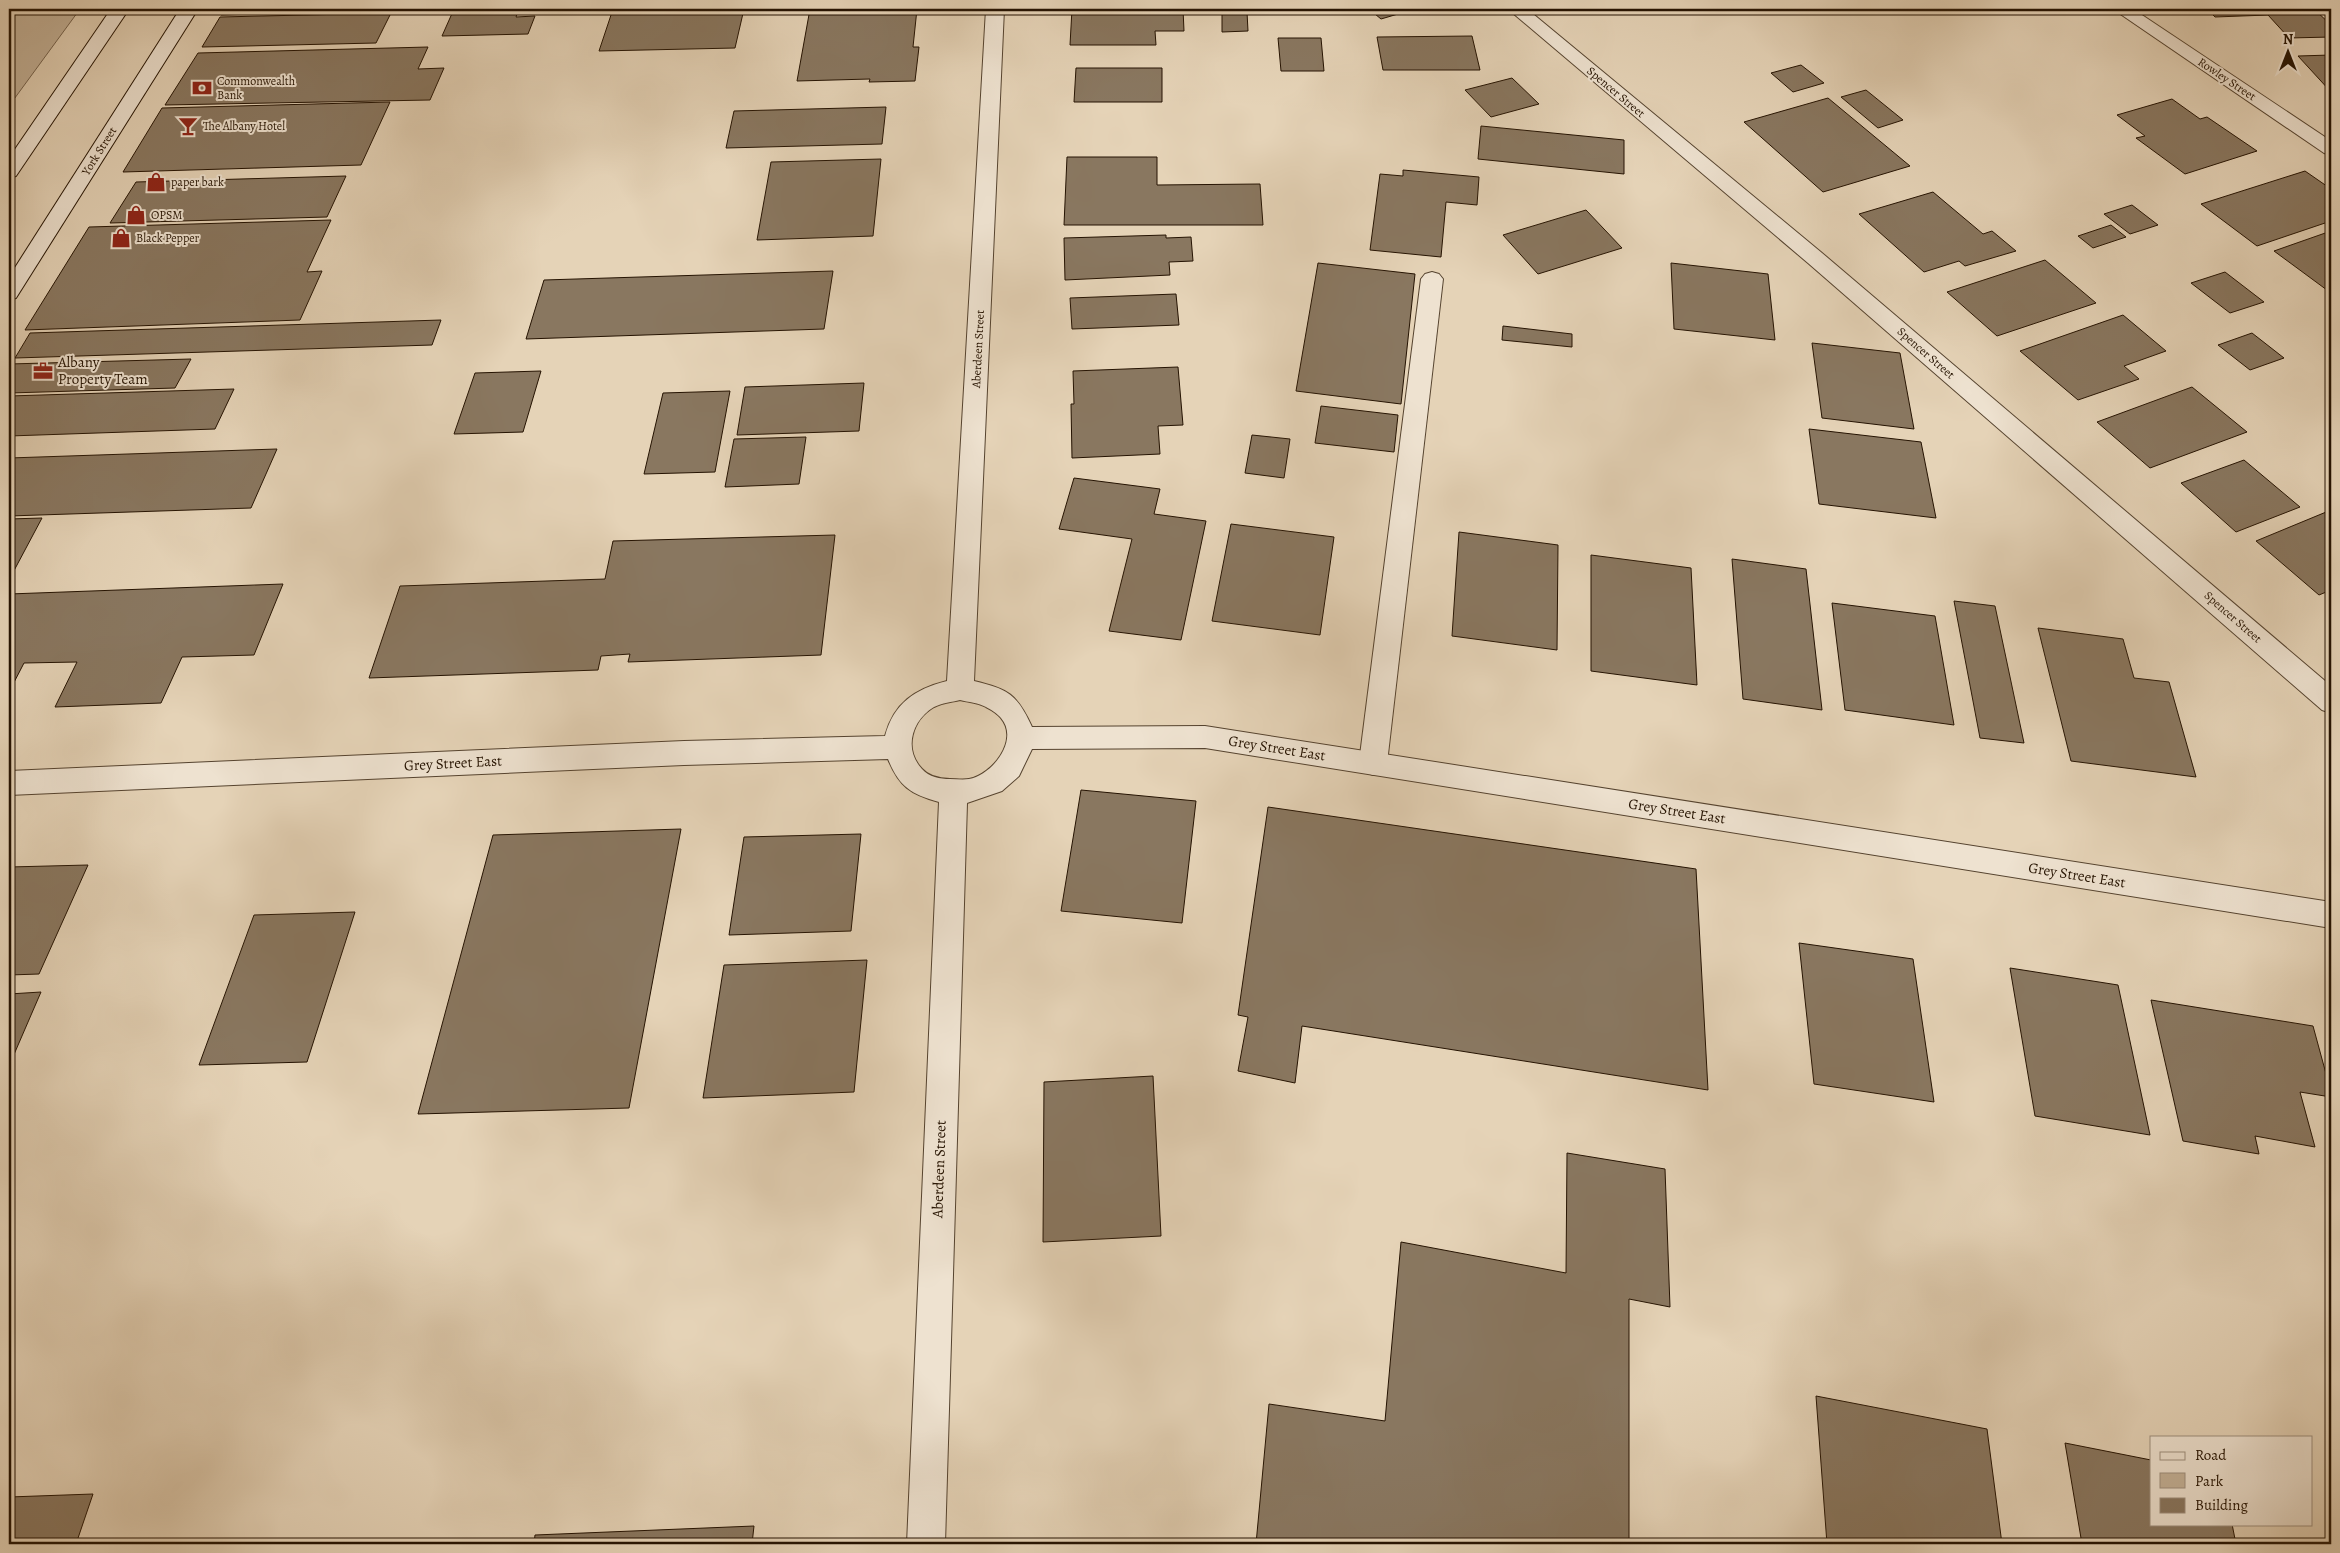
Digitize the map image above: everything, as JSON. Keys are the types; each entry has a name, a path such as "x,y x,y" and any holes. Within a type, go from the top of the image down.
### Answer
{"street":[{"path":"9,172 120,9"},
{"name":"York Street","path":"9,294 189,9"},
{"name":"Aberdeen Street","path":"960,689 995,9"},
{"name":"Spencer Street","path":"1517,9 1822,264 2331,702"},
{"name":"Rowley Street","path":"2122,9 2331,148"},
{"path":"1373,763 1432,279"},
{"path":"960,689 980,691 996,697 1010,708 1018,722 1021,738 1018,755 1007,770 992,782 973,790 953,793 931,788 914,779 902,764 897,747 899,730 909,714 923,701 941,693 960,689"},
{"name":"Grey Street East","path":"1021,738 1205,737 2331,915"},
{"name":"Grey Street East","path":"9,783 684,753 897,747"},
{"name":"Aberdeen Street","path":"926,1544 953,793"}],"green space":[{"path":"9,9 80,9 9,106"}],"building":[{"path":"224,9 357,9 356,11 221,15"},
{"path":"454,9 519,9 516,17 535,16 528,34 442,36"},
{"path":"613,9 744,9 735,48 599,51"},
{"path":"810,9 917,9 913,47 919,47 915,81 869,82 870,79 797,81"},
{"path":"1072,9 1183,9 1184,31 1155,31 1156,45 1070,45"},
{"path":"1369,9 1415,9 1381,19"},
{"path":"2207,9 2314,9 2331,25 2331,37 2289,38 2268,15 2215,17"},
{"path":"1222,12 1247,12 1248,31 1222,32"},
{"path":"391,13 376,43 202,47 220,17"},
{"path":"1472,36 1480,70 1383,70 1377,37"},
{"path":"1278,38 1321,38 1324,71 1281,71"},
{"path":"428,47 418,69 444,68 430,100 165,105 198,53"},
{"path":"2331,55 2331,92 2298,56"},
{"path":"1801,65 1824,83 1793,92 1771,73"},
{"path":"1076,68 1162,68 1162,102 1074,102"},
{"path":"1512,78 1539,104 1491,117 1465,90"},
{"path":"1866,90 1903,120 1878,128 1841,97"},
{"path":"1828,98 1910,166 1823,192 1744,122"},
{"path":"2172,99 2200,119 2207,117 2257,151 2185,174 2136,138 2145,136 2117,115"},
{"path":"390,102 361,165 123,172 162,108"},
{"path":"886,107 882,144 726,148 734,111"},
{"path":"1481,126 1624,140 1624,174 1478,159"},
{"path":"1067,157 1157,157 1157,185 1260,184 1263,225 1064,225"},
{"path":"881,159 873,236 757,240 771,162"},
{"path":"1403,170 1479,177 1477,205 1446,202 1441,257 1370,250 1380,174 1403,176"},
{"path":"2305,171 2331,189 2331,221 2257,246 2201,204"},
{"path":"346,176 327,217 110,223 136,182"},
{"path":"1933,192 1983,234 1992,231 2016,251 1965,266 1959,261 1924,272 1859,214"},
{"path":"2132,205 2158,225 2130,234 2104,214"},
{"path":"1586,210 1622,248 1538,274 1503,235"},
{"path":"331,220 307,272 322,271 300,320 25,330 89,227"},
{"path":"2111,225 2126,237 2093,248 2078,236"},
{"path":"2331,231 2331,293 2274,251"},
{"path":"1166,235 1166,238 1191,237 1193,261 1169,262 1170,275 1065,280 1064,238"},
{"path":"2045,260 2096,303 1997,336 1947,292"},
{"path":"1318,263 1415,274 1401,404 1296,391"},
{"path":"1671,263 1768,274 1775,340 1674,329"},
{"path":"833,271 824,329 526,339 544,280"},
{"path":"2225,272 2264,302 2230,313 2191,283"},
{"path":"1176,294 1179,325 1072,329 1070,298"},
{"path":"2123,315 2166,351 2124,366 2139,379 2078,400 2020,351"},
{"path":"441,320 432,345 15,358 30,333"},
{"path":"1503,326 1572,334 1572,347 1502,340"},
{"path":"2252,333 2284,358 2250,370 2218,345"},
{"path":"1812,343 1900,353 1914,429 1822,418"},
{"path":"191,359 175,388 9,393 9,364"},
{"path":"1178,367 1183,425 1158,426 1160,454 1072,458 1071,404 1074,404 1073,371"},
{"path":"541,371 523,432 454,434 475,373"},
{"path":"864,383 859,431 737,435 745,387"},
{"path":"2192,387 2247,432 2150,468 2097,422"},
{"path":"234,389 215,429 9,436 9,396"},
{"path":"730,391 715,472 644,474 663,393"},
{"path":"1321,406 1398,415 1394,452 1315,443"},
{"path":"1809,429 1921,442 1936,518 1819,504"},
{"path":"1252,435 1290,439 1284,478 1245,473"},
{"path":"806,437 799,484 725,487 734,439"},
{"path":"277,449 251,508 9,516 9,458"},
{"path":"2244,460 2300,507 2236,532 2181,483"},
{"path":"1074,478 1160,489 1154,514 1206,521 1181,640 1109,631 1132,539 1059,529"},
{"path":"2331,510 2331,590 2319,595 2256,541"},
{"path":"42,518 9,580 9,519"},
{"path":"1231,524 1334,537 1320,635 1212,621"},
{"path":"1459,532 1558,545 1557,650 1452,636"},
{"path":"835,535 821,655 628,662 630,654 601,656 598,670 369,678 400,586 605,579 613,541"},
{"path":"1591,555 1691,568 1697,685 1591,671"},
{"path":"1732,559 1806,569 1822,710 1743,699"},
{"path":"283,584 254,655 182,657 161,703 55,707 77,662 24,663 9,692 9,594"},
{"path":"1954,601 1995,606 2024,743 1980,738"},
{"path":"1832,603 1935,616 1954,725 1845,710"},
{"path":"2038,628 2123,639 2134,678 2169,682 2196,777 2071,761"},
{"path":"1081,790 1196,801 1182,923 1061,911"},
{"path":"1268,807 1696,869 1708,1090 1302,1026 1295,1083 1238,1071 1248,1017 1238,1015"},
{"path":"681,829 629,1108 418,1114 493,835"},
{"path":"861,834 851,931 729,935 744,837"},
{"path":"88,865 39,974 9,975 9,867"},
{"path":"355,912 307,1062 199,1065 254,915"},
{"path":"1799,943 1913,959 1934,1102 1814,1084"},
{"path":"867,960 854,1092 703,1098 724,965"},
{"path":"2010,968 2118,985 2150,1135 2035,1116"},
{"path":"41,992 9,1066 9,994"},
{"path":"2151,1000 2313,1026 2331,1092 2331,1097 2300,1092 2315,1147 2255,1136 2259,1154 2183,1141"},
{"path":"1153,1076 1161,1236 1043,1242 1044,1082"},
{"path":"1567,1153 1665,1169 1670,1307 1629,1299 1629,1544 1256,1544 1269,1404 1385,1421 1401,1242 1566,1273"},
{"path":"1816,1396 1987,1429 2002,1544 1827,1544"},
{"path":"2065,1443 2150,1460 2150,1526 2232,1526 2236,1544 2082,1544"},
{"path":"93,1494 76,1544 9,1544 9,1497"},
{"path":"754,1526 752,1544 534,1544 535,1535"}],"place":[{"name":"Commonwealth Bank","path":"202,88"},
{"name":"The Albany Hotel","path":"188,126"},
{"name":"paper bark","path":"156,182"},
{"name":"OPSM","path":"136,215"},
{"name":"Black Pepper","path":"121,238"},
{"name":"Albany Property Team","path":"43,371"}]}
